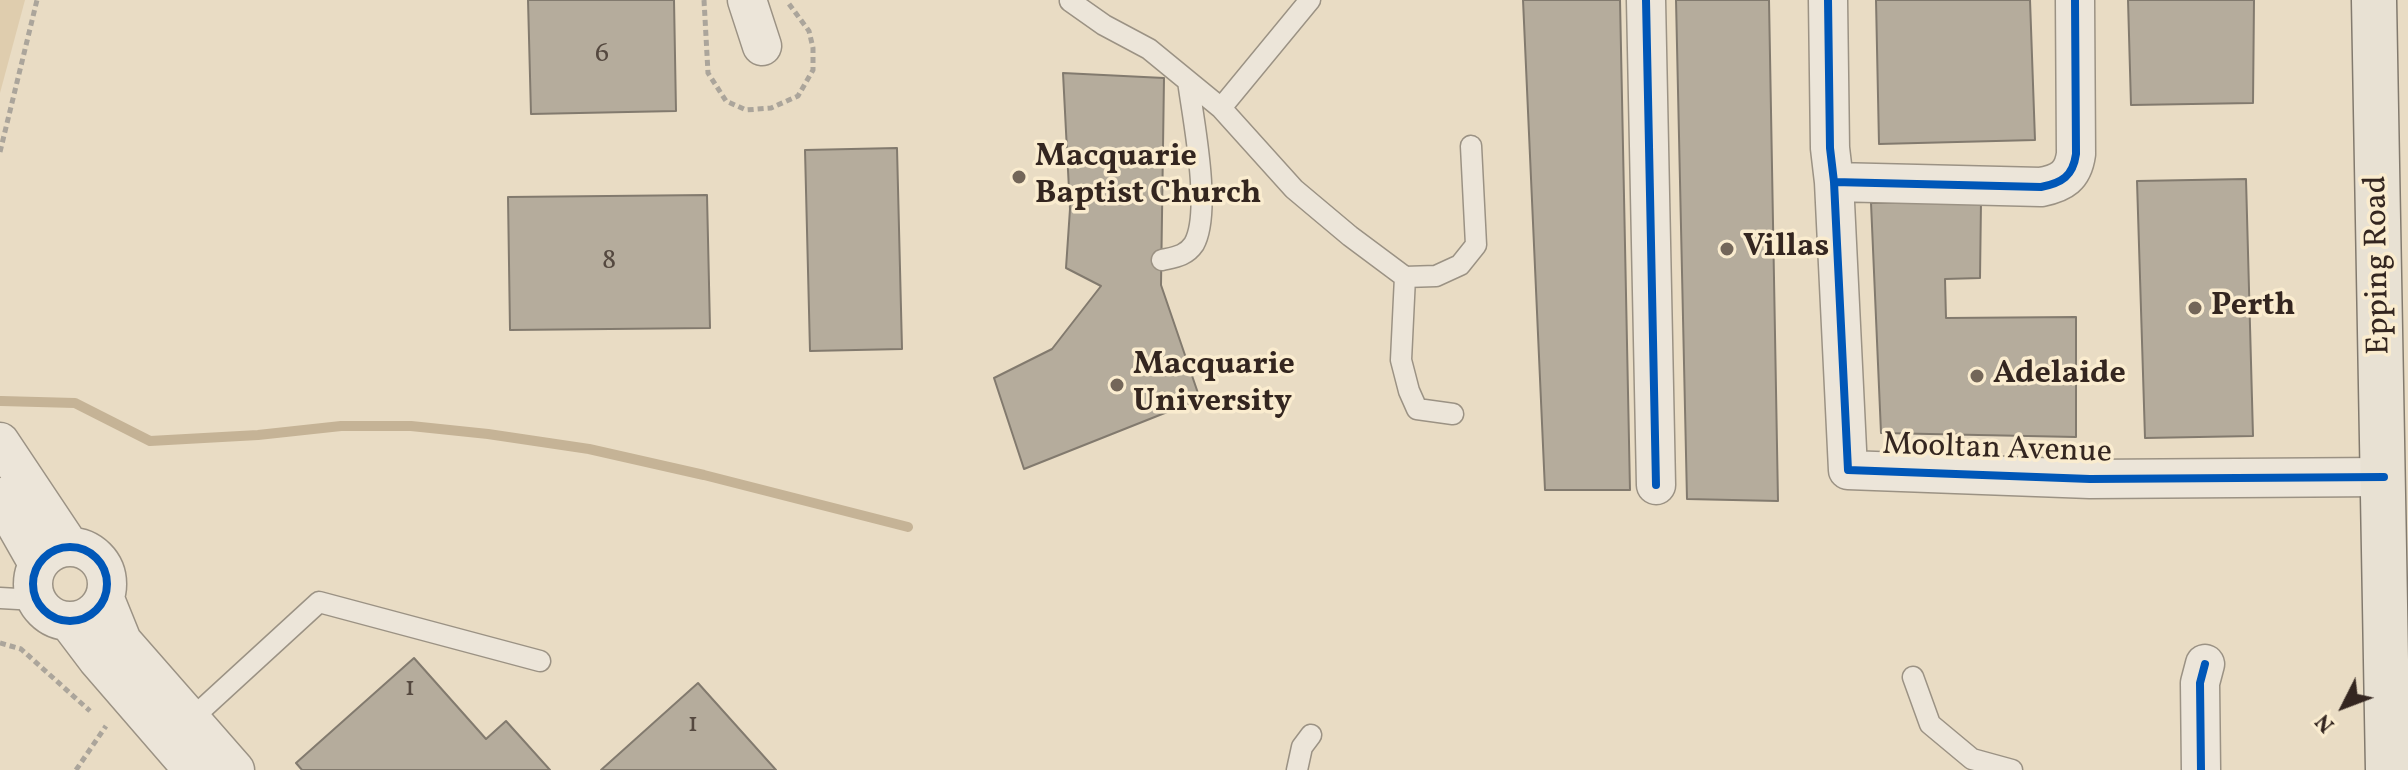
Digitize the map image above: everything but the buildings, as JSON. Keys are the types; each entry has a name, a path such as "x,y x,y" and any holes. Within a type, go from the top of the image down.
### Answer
{"main road":[{"name":"Epping Road","path":"2374,0 2388,770"}],"street":[{"path":"747,0 762,46"},
{"path":"1646,0 1656,485"},
{"name":"Mooltan Avenue","path":"1828,0 1830,148 1848,470 2090,479 2384,477"},
{"path":"1834,182 2041,187 2056,184 2075,165 2075,0"},
{"path":"0,442 36,577"},
{"path":"0,497 50,616 69,622 90,616 105,599"},
{"path":"36,577 82,549 101,564 106,575 105,599 122,641 179,730 193,770"},
{"path":"69,622 97,659 179,730 235,770"},
{"path":"2201,770 2200,683 2205,664"}],"lane":[{"path":"1221,108 1310,0"},
{"path":"1070,1 1104,25 1149,49 1221,108 1294,189 1405,277 1436,276 1460,265 1476,245 1471,146"},
{"path":"1162,260 1183,256 1193,245 1199,229 1200,176 1188,81"},
{"path":"1405,277 1401,360 1409,391 1417,409 1453,414"},
{"path":"179,730 319,602 540,661"},
{"path":"1913,677 1930,724 1972,759 2012,770"},
{"path":"1297,770 1302,747 1311,735"}],"path":[{"path":"0,152 37,0"},
{"path":"704,0 708,73 726,101 746,110 771,108 798,96 813,70 809,31 787,0"},
{"path":"0,643 21,649 106,726 76,770"}],"shaded area":[{"path":"0,0 25,0 0,93"}],"waterway":[{"path":"1,401 75,403 150,441 258,435 341,426 411,426 488,434 589,449 908,527"}],"cycle path":[{"path":"1646,0 1656,485"},
{"path":"1828,0 1830,148 1848,470 2090,479 2384,477"},
{"path":"1834,182 2041,187 2065,177 2072,168 2076,154 2075,0"},
{"path":"70,547 91,553 101,563 107,584 101,605 91,615 70,621 49,615 39,605 33,584 39,563 49,553 70,547"},
{"path":"2201,770 2200,683 2205,664"}],"place":[{"name":"Macquarie Baptist Church","path":"1019,177"},
{"name":"Villas","path":"1727,249"},
{"name":"Perth","path":"2195,308"},
{"name":"Adelaide","path":"1977,376"},
{"name":"Macquarie University","path":"1117,385"}]}
